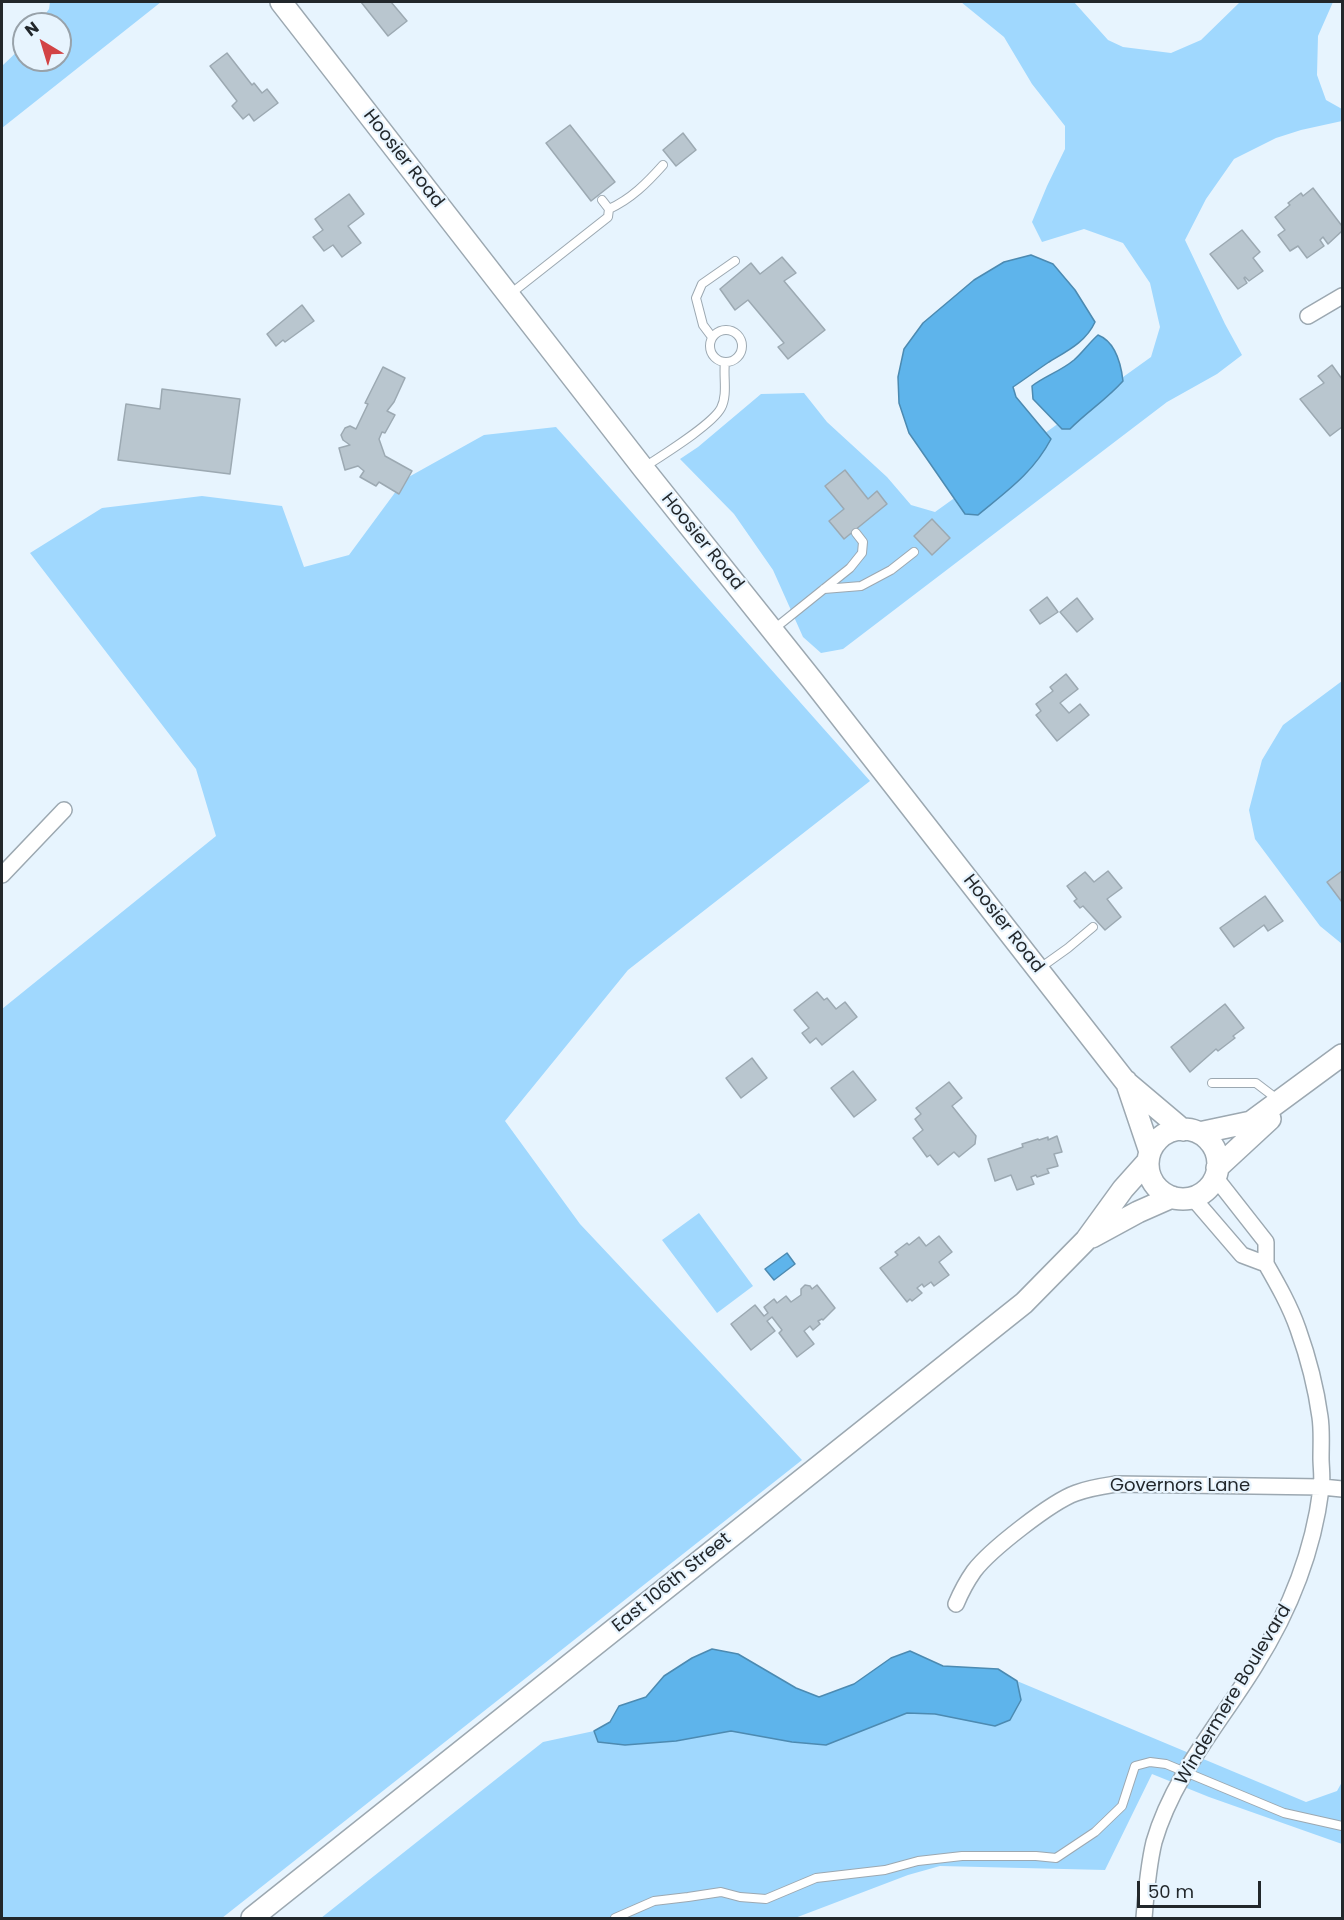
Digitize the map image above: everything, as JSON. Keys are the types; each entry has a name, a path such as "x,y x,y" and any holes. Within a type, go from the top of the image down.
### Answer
{"street":[{"name":"Hoosier Road","path":"281,2 643,468 1125,1081 1191,1131"},
{"path":"1308,316 1342,296"},
{"path":"2,875 64,810"},
{"path":"1316,1075 1216,1173 1207,1189 1193,1198 1172,1197 1163,1193 1151,1179 1149,1157 1157,1140 1166,1133 1251,1122 1342,1055"},
{"name":"Hoosier Road","path":"1125,1081 1149,1157"},
{"path":"1191,1131 1208,1140 1215,1150 1218,1161 1216,1173"},
{"name":"East 106th Street","path":"252,1918 1024,1303 1086,1240 1149,1157"},
{"name":"Windermere Boulevard","path":"1144,1918 1147,1881 1155,1842 1169,1804 1185,1773 1255,1668 1278,1627 1300,1577 1314,1532 1322,1487 1320,1418 1313,1381 1298,1329 1266,1264 1266,1242 1216,1173"},
{"name":"East 106th Street","path":"1086,1240 1172,1197"},
{"path":"1193,1198 1242,1255 1266,1264"},
{"name":"Governors Lane","path":"956,1604 974,1571 988,1555 1046,1510 1074,1493 1116,1484 1342,1489"}],"lane":[{"path":"609,209 620,205 640,190 663,165"},
{"path":"509,295 608,217 609,209 602,200"},
{"path":"712,337 703,325 696,298 702,284 735,261"},
{"path":"730,330 739,337 742,345 738,356 725,362 717,359 710,350 712,337 716,333 730,330"},
{"path":"643,468 710,421 721,407 725,362"},
{"path":"772,630 850,568 862,554 863,542 856,533"},
{"path":"822,589 861,586 891,570 914,552"},
{"path":"1039,969 1093,927"},
{"path":"1212,1083 1256,1083 1279,1101"},
{"path":"615,1918 654,1901 721,1892 740,1897 766,1899 816,1878 885,1870 918,1861 962,1856 1056,1858 1095,1833 1122,1806 1134,1766 1150,1762 1166,1764 1284,1813 1342,1826"}],"shaded area":[{"path":"50,2 161,2 2,128 2,66 12,56 12,72 72,72 72,12 47,12"},
{"path":"961,2 1074,2 1108,40 1123,47 1171,53 1201,40 1240,2 1333,2 1318,36 1317,75 1326,100 1342,109 1342,121 1276,138 1234,159 1206,199 1185,240 1242,355 1217,374 1167,402 843,649 821,653 803,637 773,570 734,514 680,459 698,447 761,394 804,393 827,422 887,477 911,505 935,512 1151,357 1160,327 1150,283 1123,243 1084,229 1042,242 1032,222 1065,149 1065,126 1032,84 1004,37"},
{"path":"1031,255 1053,264 1075,290 1095,322 1087,335 1075,345 1013,387 1016,397 1051,439 1028,472 1009,489 978,515 965,514 909,433 899,403 898,377 904,349 923,323 974,280 1004,262"},
{"path":"1098,335 1113,348 1119,361 1123,381 1070,429 1062,429 1033,399 1032,386 1074,360"},
{"path":"556,427 870,781 628,970 505,1121 580,1224 802,1460 222,1918 2,1918 2,1009 216,836 196,769 30,553 102,508 202,496 282,506 304,567 349,555 405,479 484,435"},
{"path":"1342,681 1342,944 1320,926 1255,839 1249,810 1262,760 1283,725"},
{"path":"699,1213 753,1286 717,1313 662,1240"},
{"path":"787,1253 795,1264 774,1280 765,1269"},
{"path":"712,1649 738,1654 796,1688 819,1697 854,1684 891,1658 910,1651 943,1666 998,1669 1017,1681 1306,1802 1337,1791 1342,1782 1342,1844 1209,1797 1152,1774 1105,1870 940,1866 908,1875 795,1918 321,1918 543,1742 594,1731 610,1722 619,1706 646,1697 664,1676 692,1658"},
{"path":"712,1649 738,1654 796,1688 819,1697 854,1684 891,1658 910,1651 943,1666 998,1669 1017,1681 1021,1700 1010,1720 995,1726 935,1714 907,1713 826,1745 792,1742 731,1731 676,1741 625,1745 598,1742 594,1731 610,1722 619,1706 646,1697 664,1676 692,1658"}],"building":[{"path":"361,2 391,2 407,21 388,36"},
{"path":"227,53 252,85 254,83 262,93 267,89 278,103 254,121 249,114 243,119 232,106 237,101 210,66"},
{"path":"570,125 615,182 591,201 546,143"},
{"path":"683,133 696,150 676,166 663,150"},
{"path":"1313,188 1342,226 1342,231 1328,244 1323,237 1320,240 1324,246 1307,258 1298,246 1290,251 1278,235 1285,230 1275,217 1301,193 1303,196"},
{"path":"349,194 364,214 348,226 361,243 342,257 333,245 324,251 313,237 323,230 315,219"},
{"path":"1242,230 1260,252 1253,258 1263,271 1249,281 1245,277 1247,283 1238,289 1210,254"},
{"path":"782,257 796,273 784,281 825,330 788,359 778,347 784,343 748,300 735,310 720,289 751,263 760,274"},
{"path":"302,305 314,321 276,346 267,334"},
{"path":"1332,365 1342,379 1342,427 1330,436 1300,399 1324,383 1318,376"},
{"path":"383,367 405,378 394,402 387,411 395,415 379,439 385,456 412,471 399,494 379,482 376,486 360,477 364,471 358,466 345,470 339,448 350,445 343,440 341,435 345,428 350,426 356,429 368,404 365,403"},
{"path":"162,389 240,399 230,474 118,460 126,404 160,409"},
{"path":"845,470 868,499 877,491 887,504 844,539 829,521 844,509 825,486"},
{"path":"932,519 950,538 932,555 914,536"},
{"path":"1047,597 1058,612 1040,624 1030,610"},
{"path":"1077,598 1093,619 1077,632 1060,612"},
{"path":"1066,674 1078,689 1060,703 1069,713 1080,704 1089,715 1057,741 1036,715 1041,711 1036,704 1053,691 1050,687"},
{"path":"1108,871 1122,888 1107,899 1121,917 1105,930 1083,906 1080,908 1074,901 1077,899 1067,886 1085,872 1094,882"},
{"path":"1342,871 1342,902 1327,882"},
{"path":"1265,896 1283,921 1268,931 1264,925 1234,947 1220,928"},
{"path":"817,992 824,1000 827,998 836,1009 845,1002 857,1017 822,1045 816,1038 810,1043 802,1033 809,1028 794,1010"},
{"path":"1225,1004 1244,1028 1233,1036 1235,1038 1218,1051 1216,1049 1190,1072 1171,1047"},
{"path":"752,1058 767,1078 741,1098 726,1078"},
{"path":"853,1071 876,1100 854,1117 831,1088"},
{"path":"949,1082 962,1098 952,1106 976,1136 975,1144 959,1157 954,1152 938,1165 930,1155 927,1157 913,1138 923,1130 915,1119 921,1114 916,1108"},
{"path":"1057,1136 1062,1152 1054,1154 1058,1166 1047,1169 1049,1173 1031,1177 1034,1184 1017,1190 1011,1175 995,1181 988,1159 1023,1147 1022,1144 1048,1137 1048,1140"},
{"path":"939,1236 952,1252 939,1262 949,1275 934,1286 931,1282 924,1287 922,1284 917,1288 922,1293 907,1302 880,1268 898,1255 895,1252 907,1243 909,1245 919,1237 926,1246"},
{"path":"805,1285 812,1289 817,1285 835,1308 823,1320 818,1321 820,1324 813,1330 810,1326 804,1331 814,1344 797,1357 779,1333 782,1330 772,1317 767,1321 775,1331 751,1350 731,1324 755,1305 764,1316 768,1313 764,1307 774,1299 777,1303 786,1296 791,1302 801,1295 801,1289"}]}
